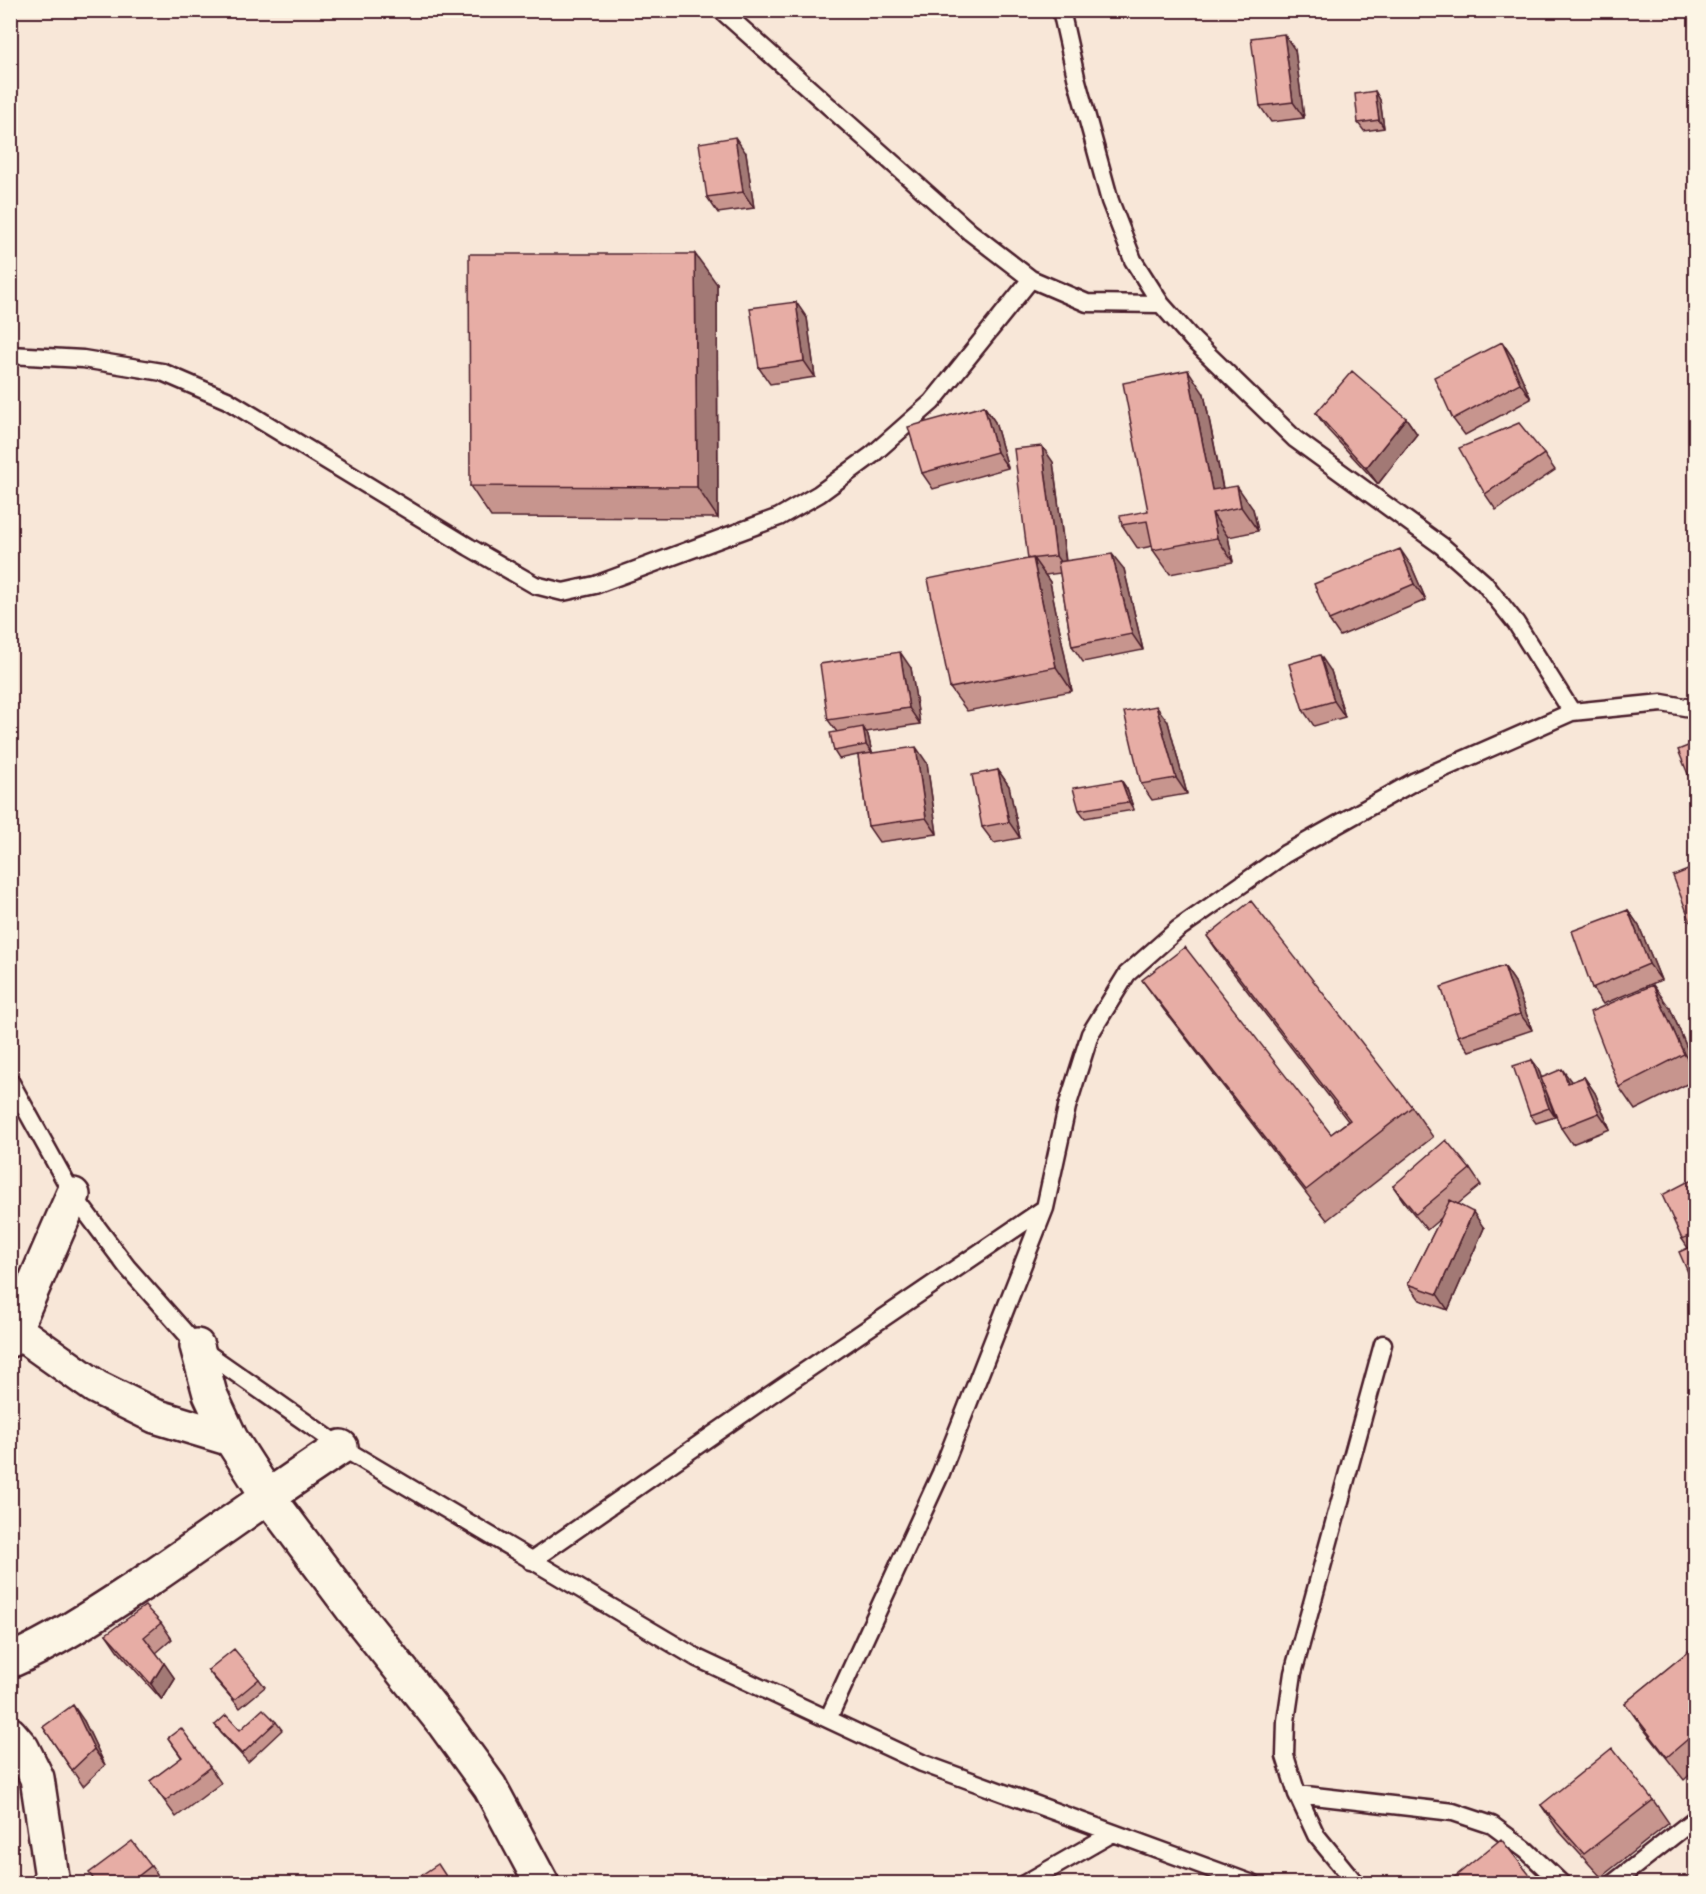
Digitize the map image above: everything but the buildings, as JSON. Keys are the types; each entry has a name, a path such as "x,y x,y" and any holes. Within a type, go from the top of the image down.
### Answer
{"street":[{"path":"73,1195 12,1331 96,1387 155,1416 231,1439"},
{"path":"197,1346 210,1394 231,1439 267,1495 354,1611 445,1725 490,1787 542,1884"},
{"path":"10,1660 97,1614 340,1447"},
{"path":"10,1734 22,1748 37,1778 53,1884"}],"lane":[{"path":"721,10 970,232 1031,279 1087,303 1161,304"},
{"path":"1061,10 1076,77 1110,201 1133,260 1161,304 1193,340 1295,439 1442,546 1484,583 1516,622 1572,712"},
{"path":"10,355 83,359 162,372 227,400 535,585 563,592 595,585 779,517 819,494 872,454 932,402 1031,279"},
{"path":"828,1719 942,1473 1045,1208 1067,1107 1090,1034 1127,974 1178,929 1285,854 1415,782 1572,712 1662,703 1695,709"},
{"path":"10,1081 73,1195 127,1267 197,1346 340,1447 697,1658 922,1763 1253,1884"},
{"path":"531,1561 1045,1208"},
{"path":"1356,1884 1317,1835 1296,1794 1285,1756 1286,1721 1293,1673 1383,1344"},
{"path":"1296,1794 1453,1812 1492,1825 1526,1850 1562,1884"},
{"path":"1612,1884 1695,1818"},
{"path":"1024,1884 1113,1833"}]}
